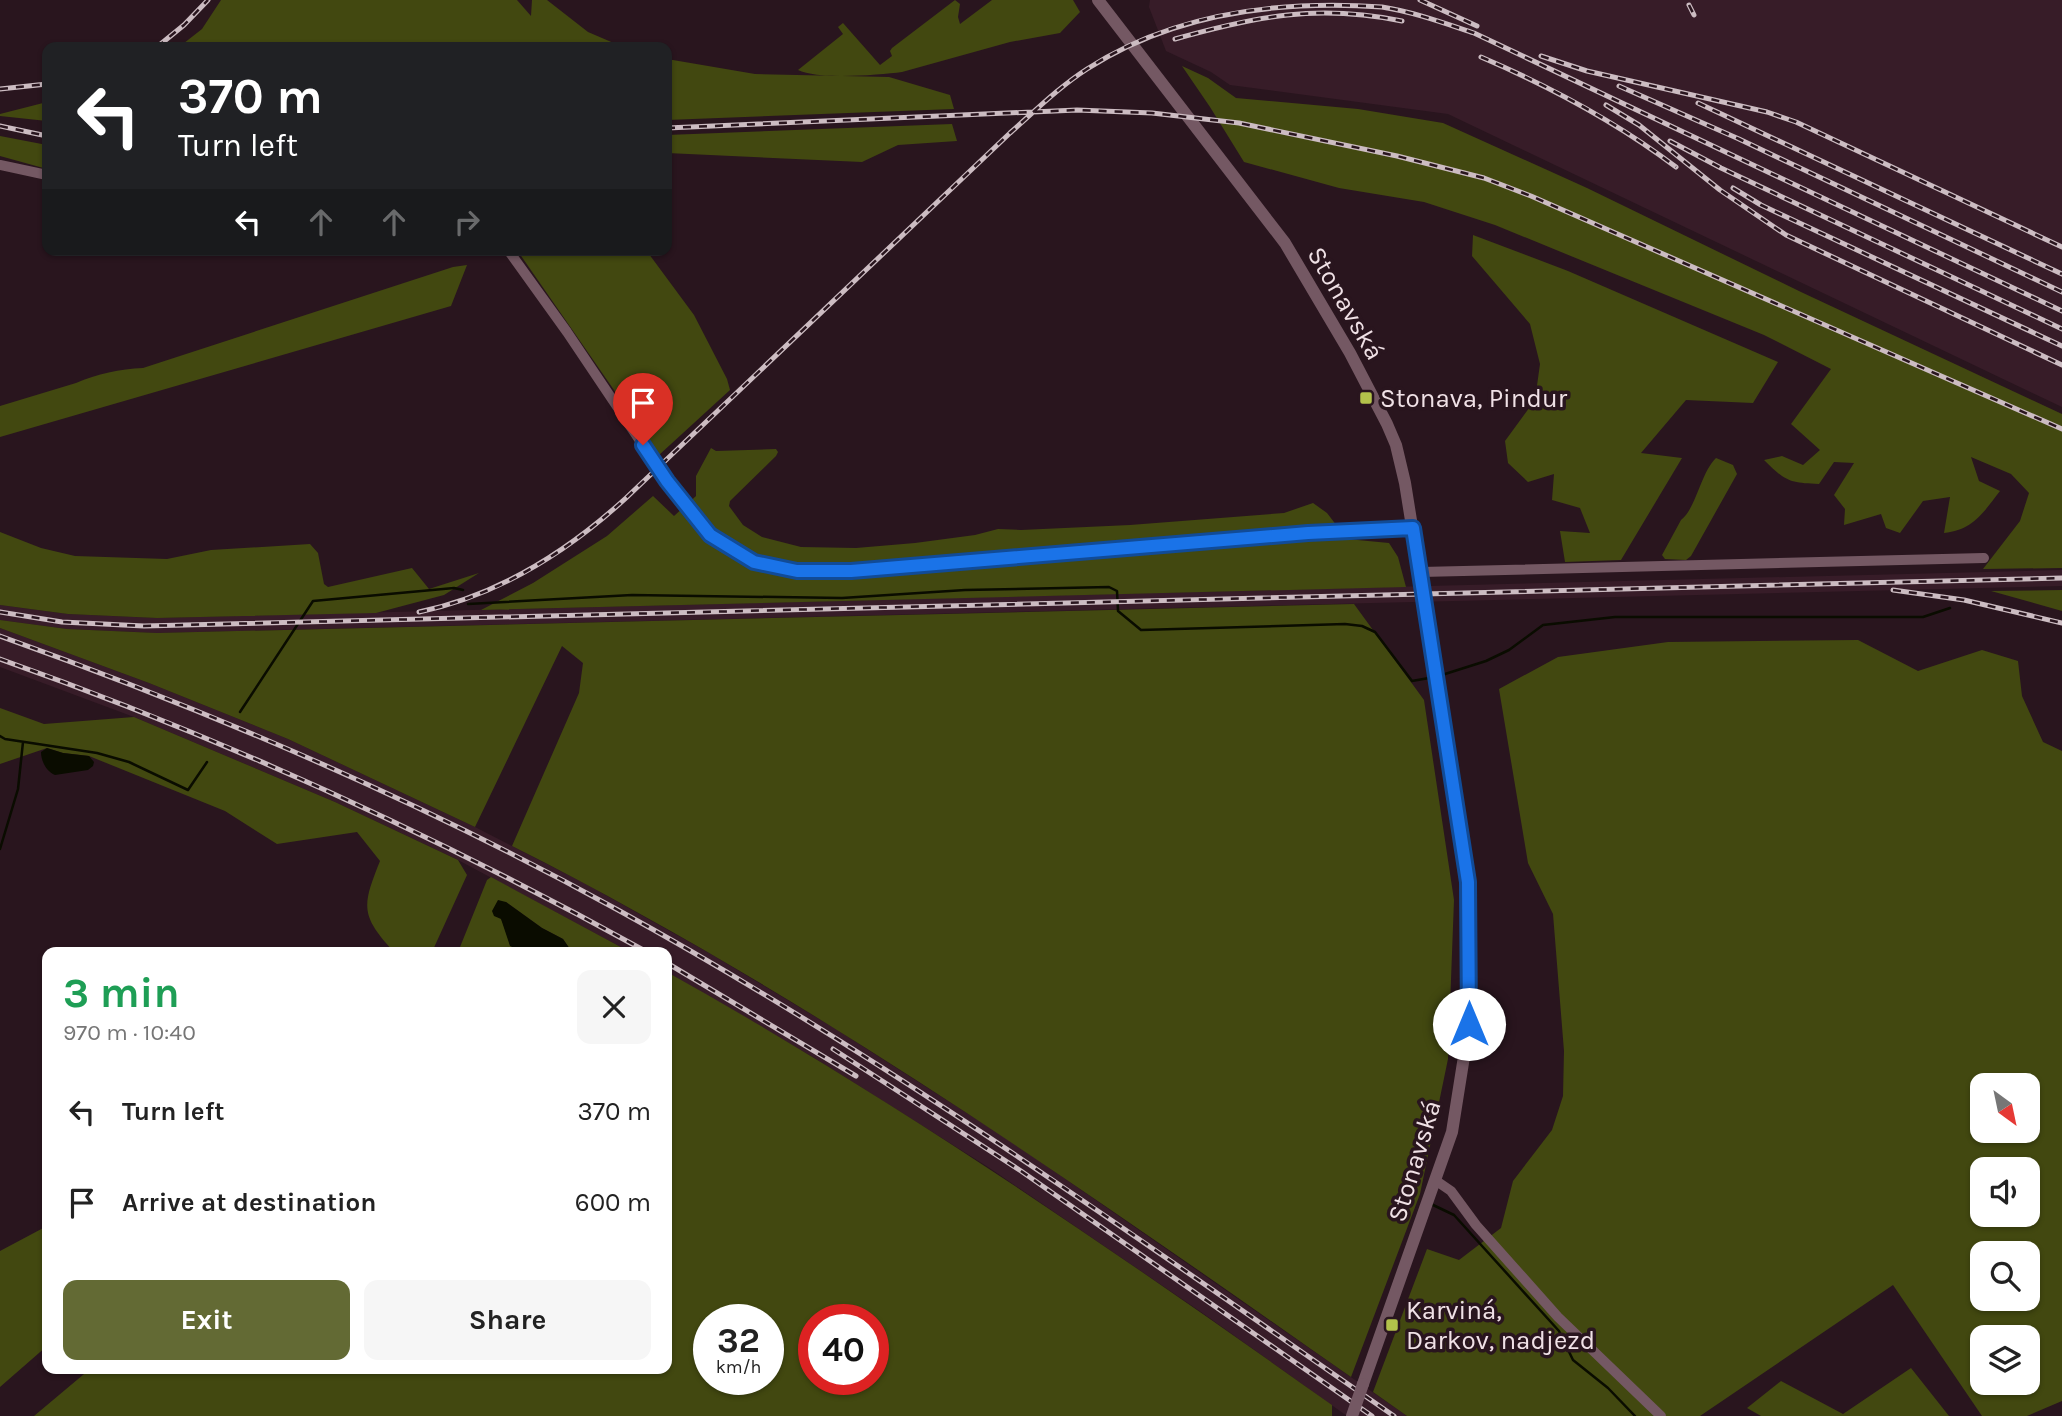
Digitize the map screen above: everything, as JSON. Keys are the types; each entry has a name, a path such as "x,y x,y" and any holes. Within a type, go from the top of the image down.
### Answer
{"street":[{"name":"Stonavská","path":"1098,0 1285,243 1350,353 1387,424 1396,445 1413,528 1463,838 1469,908 1469,1024 1452,1132 1352,1416"},
{"path":"0,165 42,174"},
{"path":"512,256 667,481 710,535 754,562 797,571 851,571 1308,533 1413,528"},
{"path":"1420,572 1984,558"},
{"path":"1434,1180 1451,1191 1476,1225 1558,1317 1661,1416"}],"shaded area":[{"path":"1150,0 2062,0 2062,407 1448,114 1230,85 1211,72 1166,51 1149,7"},
{"path":"2062,570 2062,586 157,633 67,629 0,620 0,605 68,614 157,618"},
{"path":"0,628 149,683 288,739 475,827 584,883 709,953 834,1028 1009,1140 1407,1416 1347,1416 1201,1312 988,1167 816,1059 672,975 672,947 621,947 458,860 335,802 134,717 0,667"},
{"path":"47,748 89,756 94,762 93,766 88,770 55,775 42,759 41,752"},
{"path":"498,900 506,902 542,928 563,939 569,947 510,946 501,919 494,916 492,911"}],"green space":[{"path":"221,0 517,0 531,16 532,0 547,0 588,32 611,42 185,42 202,29"},
{"path":"955,0 960,4 960,24 992,0 1073,0 1080,12 1060,33 1010,42 902,72 834,76 798,70 843,34 838,27 843,23 880,65 892,56 892,48"},
{"path":"672,60 755,74 889,77 950,95 954,109 672,120"},
{"path":"1182,66 1208,78 1236,98 1358,109 1443,123 1587,188 2062,414 2062,568 1983,569 2020,521 2029,493 2011,474 1971,457 1979,481 2000,491 1976,519 1963,528 1944,533 1950,497 1923,501 1900,533 1886,528 1881,514 1844,525 1845,509 1834,495 1854,463 1834,462 1819,484 1788,479 1764,460 1782,456 1803,465 1820,450 1791,424 1831,369 1764,335 1495,225 1424,202 1339,188 1244,162"},
{"path":"42,103 42,120 0,114"},
{"path":"952,124 957,141 898,145 862,162 672,153 672,135"},
{"path":"0,136 42,144 42,168 0,156"},
{"path":"1473,235 1568,271 1778,362 1753,403 1686,400 1641,453 1682,458 1621,560 1565,562 1560,531 1590,533 1580,508 1552,500 1554,474 1528,482 1508,463 1505,441 1535,400 1540,364 1530,324 1472,256"},
{"path":"521,256 650,256 694,315 730,390 659,455"},
{"path":"467,265 451,306 0,437 0,406 100,375 143,368 453,267"},
{"path":"711,448 716,451 776,449 776,456 730,501 729,506 743,525 762,537 801,547 856,548 975,535 998,529 1130,525 1284,513 1313,503 1327,513 1347,539 1389,543 1398,557 1406,587 481,610 533,583 607,536 653,496 674,516 696,496 696,476"},
{"path":"1716,458 1733,465 1737,474 1691,556 1686,560 1665,559 1662,555"},
{"path":"0,532 41,548 75,556 167,559 211,550 310,544 318,553 324,584 328,587 412,568 429,589 479,573 444,595 376,613 157,618 68,614 0,605"},
{"path":"2062,590 2062,611 1991,591"},
{"path":"1354,604 1424,700 1454,900 1448,1059 1420,1194 1351,1377 1044,1165 836,1029 622,904 512,846 579,693 583,663 562,646 475,827 288,739 149,683 0,628 0,620 67,629 157,633"},
{"path":"1858,640 1918,671 1982,650 2018,661 2022,696 2043,742 2062,751 2062,1401 2027,1416 1982,1416 1893,1285 1700,1416 1407,1416 1373,1392 1427,1249 1459,1260 1501,1228 1513,1181 1552,1130 1563,1096 1564,1051 1553,914 1528,863 1499,689 1558,657 1668,642"},
{"path":"0,708 44,724 134,717 335,802 458,860 467,875 434,947 390,947 375,928 367,909 370,889 380,861 357,832 277,844 225,811 89,756 47,748 0,764"},
{"path":"491,877 621,947 569,947 563,939 542,928 506,902 501,919 513,947 460,947 487,880"},
{"path":"672,975 753,1021 922,1125 1088,1235 1332,1405 1332,1416 34,1416 84,1374 672,1374"},
{"path":"42,1229 42,1350 0,1387 0,1251"},
{"path":"1911,1368 1949,1416 1761,1416 1747,1408 1781,1381 1843,1414"}],"waterway":[{"path":"468,604 632,595 842,598 965,590 1109,587 1117,591 1118,611 1141,630 1345,624 1362,626 1375,632 1412,681 1429,678"},
{"path":"240,712 313,601 454,588 463,590"},
{"path":"1445,674 1486,661 1509,650 1543,625 1615,617 1923,617 1950,608"},
{"path":"0,736 97,753 129,762 188,790 207,762"},
{"path":"0,849 18,789 23,742"},
{"path":"1431,1204 1454,1215 1559,1331 1573,1360 1608,1388 1635,1416"}],"railway":[{"path":"163,42 208,0"},
{"path":"1420,0 1477,26"},
{"path":"1689,5 1694,15"},
{"path":"419,612 477,595 504,583 580,537 626,498 1010,133 1077,76 1121,50 1156,34 1229,14 1305,6 1382,7 1474,33 2062,311"},
{"path":"1175,39 1233,24 1287,15 1342,13 1402,21"},
{"path":"1541,56 1587,71 1767,112 1796,122 2062,247"},
{"path":"1481,57 1582,106 1676,167"},
{"path":"0,89 42,85"},
{"path":"1619,86 1739,139 2062,292"},
{"path":"1698,103 2062,274"},
{"path":"1606,105 1639,125 1720,190 1786,235 2062,365"},
{"path":"672,128 1077,110 1152,113 1239,123 1397,156 1484,178 1531,196 2062,429"},
{"path":"0,126 42,135"},
{"path":"1670,141 1721,168 2062,329"},
{"path":"1733,188 1761,205 2062,346"},
{"path":"0,612 62,622 144,626 2062,578"},
{"path":"1893,590 1964,600 2062,623"},
{"path":"0,636 237,727 392,795 618,910 719,967 916,1089 1394,1416"},
{"path":"0,659 166,722 330,792 490,869 638,947"},
{"path":"672,966 856,1076"},
{"path":"833,1049 1021,1171 1372,1416"}],"place":[{"name":"Stonava, Pindur","path":"1366,398"},
{"name":"Karviná, Darkov, nadjezd","path":"1392,1325"}],"route":[{"path":"643,445 667,481 710,535 754,562 797,571 851,571 1308,533 1413,528 1468,882 1469,1024"}]}
